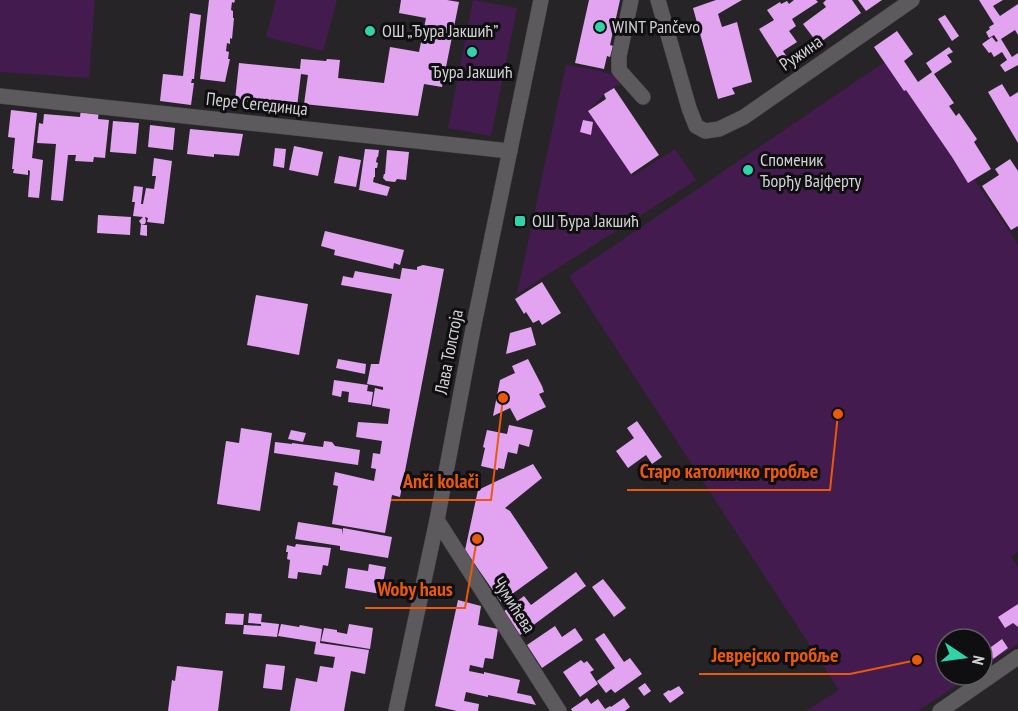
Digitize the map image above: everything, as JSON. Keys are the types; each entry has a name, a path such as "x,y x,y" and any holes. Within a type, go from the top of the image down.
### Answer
{"street":[{"name":"Лава Толстоја","path":"396,711 437,520 541,0"},
{"path":"632,0 619,56 619,70 643,97"},
{"name":"Ружина","path":"658,0 696,126 709,131 744,117 912,0"},
{"name":"Пере Сегединца","path":"0,96 510,151"},
{"name":"Чумићева","path":"437,520 560,711"},
{"path":"940,711 1018,657"}],"shaded area":[{"path":"0,0 95,0 89,78 0,72"},
{"path":"276,0 337,0 323,51 266,37"},
{"path":"473,0 517,8 491,136 448,128"},
{"path":"892,57 1018,244 1018,552 1011,557 1018,567 1018,644 994,660 994,627 934,627 934,687 954,687 918,711 806,711 839,690 569,276"},
{"path":"566,65 604,72 622,82 604,94 588,111 633,176 675,149 696,180 517,294"}],"building":[{"path":"209,0 235,0 234,3 232,2 231,10 234,18 232,39 230,38 230,44 227,43 226,51 229,52 228,59 230,59 225,82 200,79"},
{"path":"401,0 459,2 442,87 424,84 418,116 304,104 308,75 301,74 297,107 235,100 239,63 300,69 301,59 340,60 338,78 384,83 390,47 419,52 426,18 399,13"},
{"path":"589,0 620,0 610,45 613,46 610,57 607,56 604,69 575,63"},
{"path":"716,0 742,0 718,14 722,27 737,22 752,82 732,88 735,94 718,99 693,8"},
{"path":"794,0 816,0 818,2 792,19 796,26 789,31 797,42 783,51 791,63 784,68 759,29 774,20 767,10 780,2 781,4 787,1 789,4"},
{"path":"826,0 852,0 861,13 818,44 803,24 826,7 823,3"},
{"path":"858,0 882,0 866,11"},
{"path":"979,0 1003,0 993,6 1000,16 1018,4 1018,35 1015,30 1001,39 1012,57 1018,53 1018,65 1005,72 1000,65 1007,60 1002,52 994,57 982,44 992,37 996,42 998,41 994,35 989,38 986,32 994,24"},
{"path":"190,13 201,15 194,79 191,83 194,83 191,105 160,101 163,74 183,76"},
{"path":"945,15 959,36 952,41 938,19"},
{"path":"897,31 913,54 904,61 918,82 932,72 926,63 949,47 953,52 947,55 952,62 934,74 954,103 949,106 956,116 959,113 977,139 974,142 991,169 968,183 906,90 904,91 874,47"},
{"path":"1002,84 1010,97 1018,92 1018,143 988,92"},
{"path":"614,88 659,155 631,174 588,111 606,99 604,94"},
{"path":"81,109 99,110 98,119 109,120 105,158 94,157 93,162 75,161 76,155 68,155 63,201 51,200 56,144 37,143 39,123 43,124 44,114 80,117"},
{"path":"11,110 37,113 32,158 43,160 39,198 28,197 30,171 28,170 28,175 13,173 15,138 8,137"},
{"path":"583,120 593,122 591,135 580,132"},
{"path":"113,121 139,123 136,154 110,152"},
{"path":"150,125 175,128 173,150 148,147"},
{"path":"190,129 243,134 239,156 214,154 214,157 187,154"},
{"path":"294,146 323,152 318,176 289,170"},
{"path":"275,148 286,149 284,168 273,166"},
{"path":"365,149 379,150 373,182 390,187 387,196 359,190"},
{"path":"387,150 409,152 406,180 397,179 395,182 386,181 383,178"},
{"path":"339,156 361,160 356,187 334,183"},
{"path":"154,158 172,161 164,224 147,222 148,218 145,217 145,224 141,225 147,225 147,236 140,235 139,221 143,217 133,216 135,202 132,202 134,186 143,187 141,204 143,204 146,188 154,189 156,176 152,176"},
{"path":"1010,159 1018,171 1018,226 1011,230 982,186 999,175 995,169"},
{"path":"98,215 131,217 130,235 97,233"},
{"path":"325,231 404,250 400,265 394,263 393,269 334,255 335,250 321,246"},
{"path":"423,265 444,269 400,497 392,495 385,533 332,524 338,486 333,485 335,472 374,481 376,469 371,468 373,453 380,454 382,441 356,437 358,422 388,424 390,409 372,406 375,388 383,390 383,387 367,384 371,364 379,364 392,294 341,285 343,276 353,278 355,271 400,279 402,268 417,270 417,267"},
{"path":"542,282 561,313 542,325 539,320 533,323 515,299"},
{"path":"256,295 308,304 299,355 247,345"},
{"path":"531,327 536,345 506,354 510,333"},
{"path":"338,359 366,364 365,374 336,368"},
{"path":"528,359 542,386 544,392 539,394 546,407 517,421 510,408 493,416 500,380 515,373 512,366"},
{"path":"334,380 368,385 367,391 373,392 371,405 348,402 349,392 342,391 341,397 332,395"},
{"path":"637,421 662,457 652,464 646,455 628,468 616,451 634,438 627,428"},
{"path":"509,425 533,430 529,447 519,444 517,454 508,452 504,469 481,466 487,430 507,434"},
{"path":"241,428 272,433 260,511 217,504 226,441 239,443"},
{"path":"291,430 306,433 303,442 288,439"},
{"path":"324,441 332,442 335,446 360,450 358,465 274,453 275,442 323,447"},
{"path":"533,464 542,478 505,508 510,511 548,568 501,602 465,550 478,490"},
{"path":"298,522 342,529 342,535 343,528 392,537 388,558 340,550 340,546 295,539"},
{"path":"296,544 331,548 328,566 323,565 321,575 298,572 297,579 288,578 290,560 287,559 287,545 295,547"},
{"path":"369,564 386,567 381,594 345,588 348,568 368,571"},
{"path":"576,572 586,586 520,635 503,612 524,596 531,605"},
{"path":"603,579 626,608 614,617 592,587"},
{"path":"458,600 481,606 478,625 498,629 493,659 485,658 483,668 470,665 469,671 520,680 517,693 531,696 536,705 466,692 464,701 479,704 478,711 457,711 435,706"},
{"path":"1018,604 1018,627 1013,623 1005,628 998,617"},
{"path":"226,613 244,614 243,625 225,624"},
{"path":"249,613 262,614 261,622 279,624 277,637 243,634 244,625 261,626 261,624 248,623"},
{"path":"281,624 322,629 320,643 369,650 365,674 351,671 344,711 290,711 296,678 317,682 320,666 333,668 335,657 314,654 316,642 278,636"},
{"path":"349,624 373,628 370,649 321,641 324,628 347,634"},
{"path":"555,626 562,637 575,628 583,640 542,668 527,645"},
{"path":"604,633 624,662 630,658 642,674 615,693 611,689 606,693 597,681 615,668 595,639"},
{"path":"1002,639 1008,648 994,658 994,645"},
{"path":"581,660 584,663 587,661 594,670 590,672 598,684 580,697 563,672"},
{"path":"266,664 285,666 282,690 263,688"},
{"path":"177,666 223,671 218,711 168,711 172,680 175,681"},
{"path":"645,683 651,691 644,696 638,688"},
{"path":"679,686 684,693 670,703 663,694"},
{"path":"587,698 591,704 598,699 605,709 624,698 630,707 625,711 572,711 571,709"}],"place":[{"name":"WINT Pančevo","path":"600,27"},
{"name":"ОШ „Ђура Јакшић”","path":"370,31"},
{"name":"Ђура Јакшић","path":"472,52"},
{"name":"Споменик Ђорђу Вајферту","path":"748,170"},
{"name":"ОШ Ђура Јакшић","path":"520,221"},
{"name":"Anči kolači","path":"503,398"},
{"name":"Старо католичко гробље","path":"838,414"},
{"name":"Woby haus","path":"477,539"},
{"name":"Јеврејско гробље","path":"917,660"}]}
